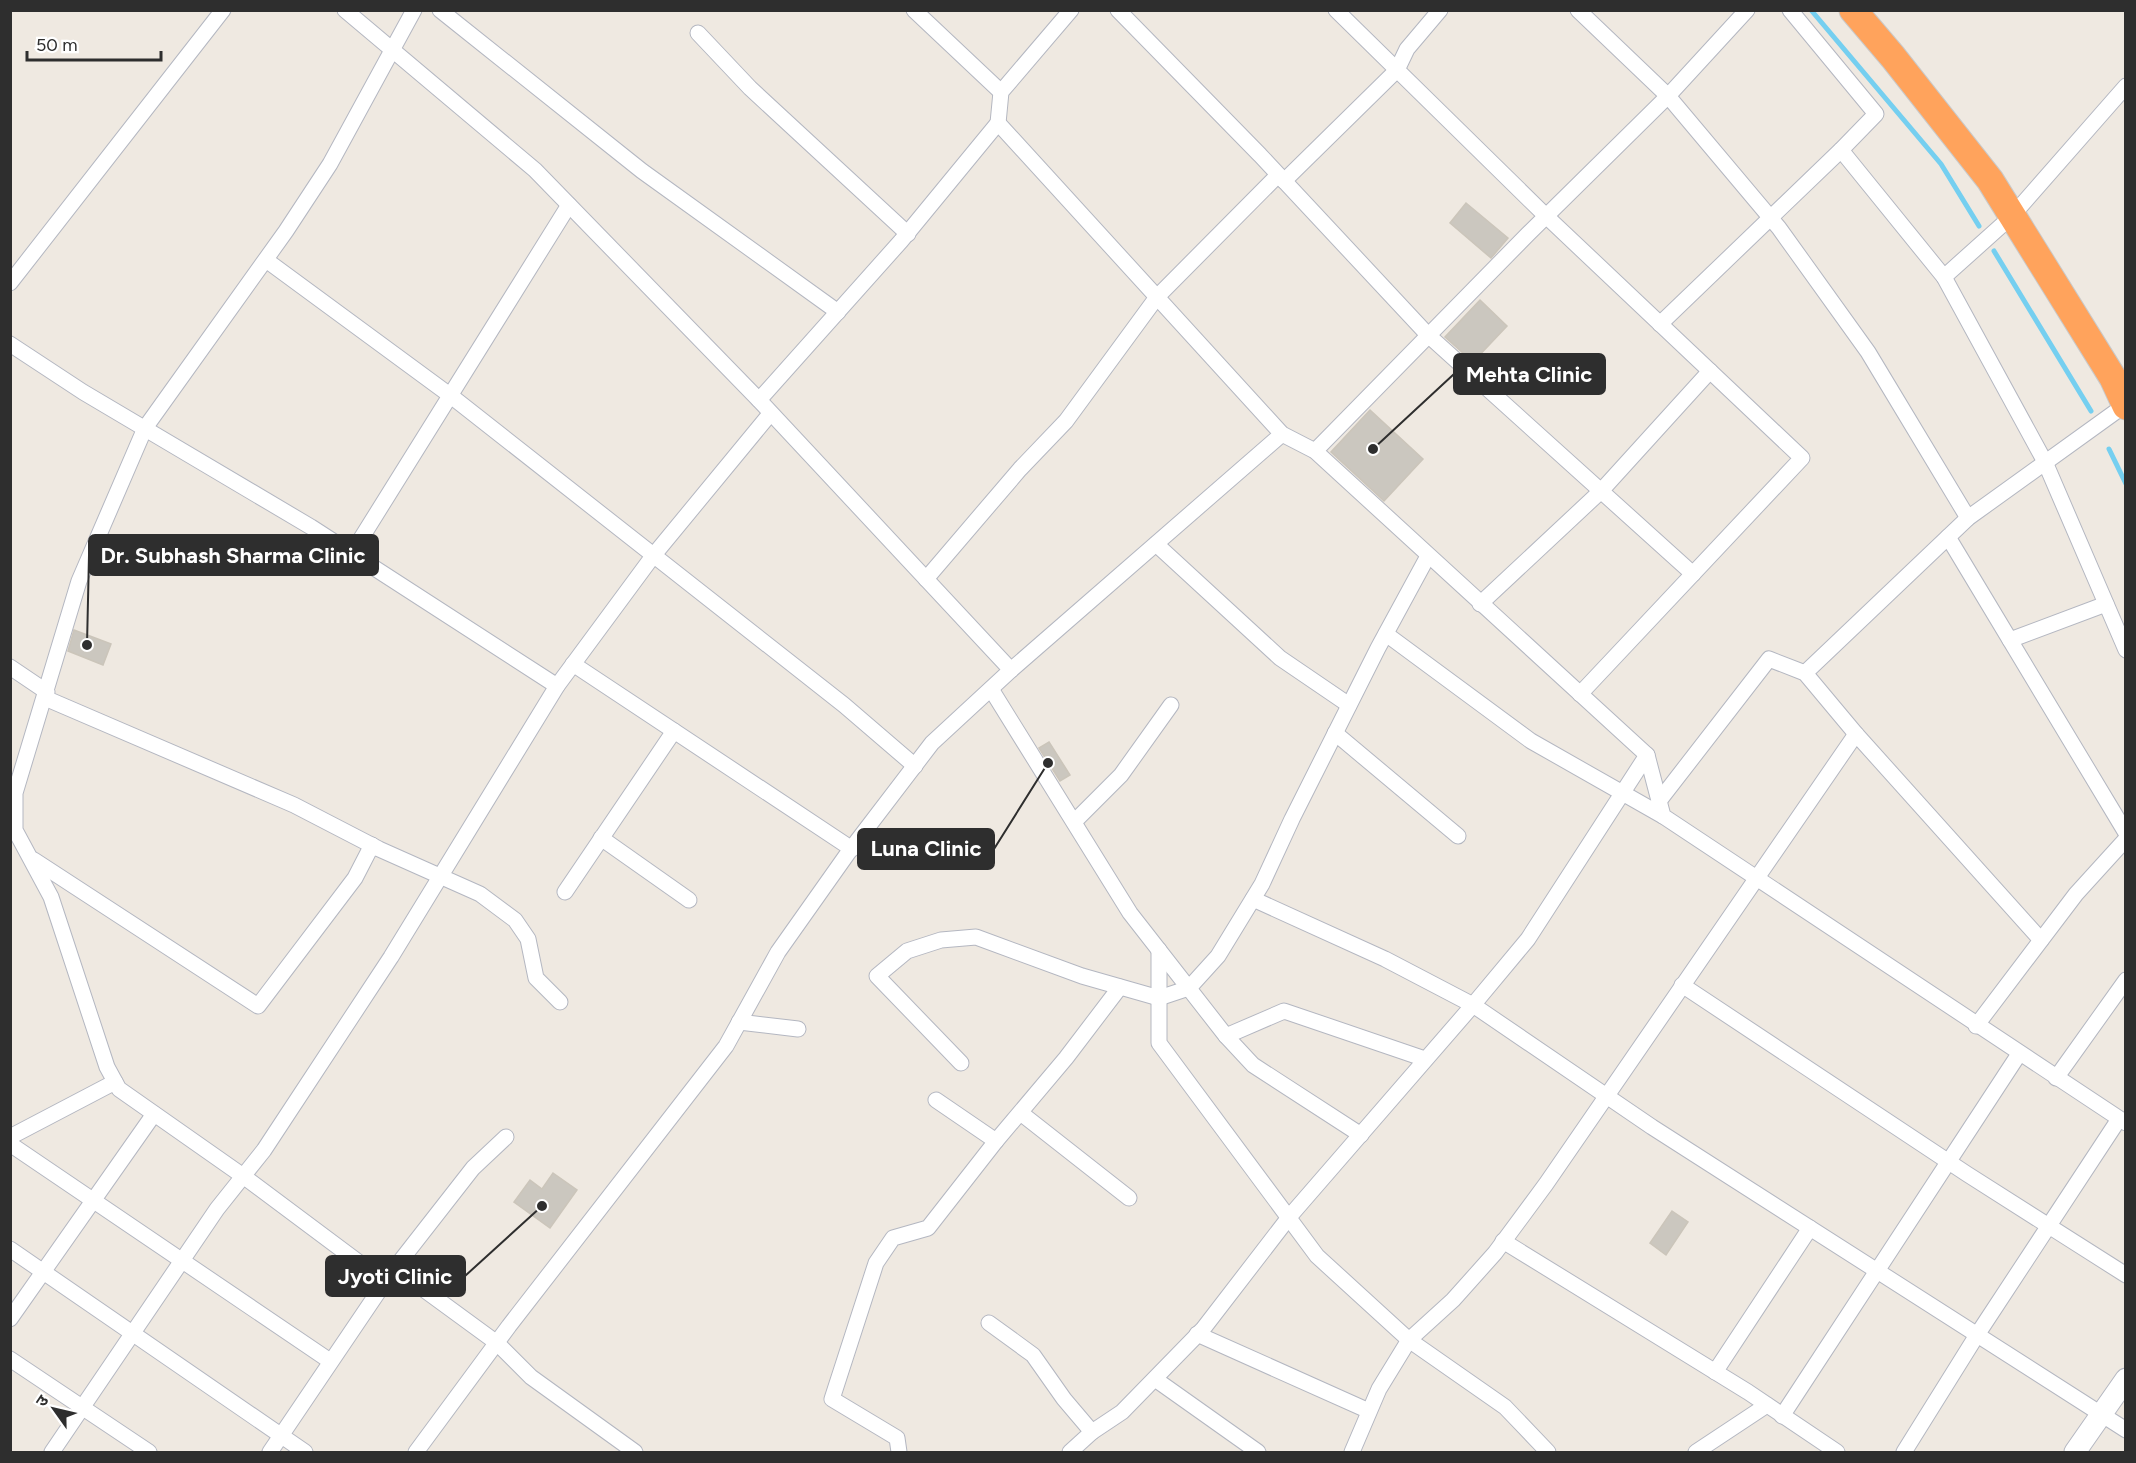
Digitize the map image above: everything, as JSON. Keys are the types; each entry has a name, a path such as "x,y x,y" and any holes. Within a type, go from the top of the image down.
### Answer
{"highway":[{"path":"1853,10 1990,180 2113,378 2125,405"}],"street":[{"path":"10,284 223,10"},
{"path":"345,10 535,170 759,400 1011,670"},
{"path":"414,10 330,164 266,260 145,428 79,581 46,695 13,791 13,830 51,897 107,1067 119,1089 243,1176 369,1270 404,1275 496,1343 531,1377 635,1452"},
{"path":"440,10 642,171 838,312"},
{"path":"914,10 1001,92"},
{"path":"759,400 908,234 998,123 1001,92 1071,10"},
{"path":"1118,10 1281,178 1428,335 1693,574"},
{"path":"1336,10 1546,216 1802,458 1580,694"},
{"path":"926,579 1020,469 1066,422 1157,297 1397,70 1407,49 1440,10"},
{"path":"1578,10 1668,96 1770,217 1868,352 1968,518"},
{"path":"1315,451 1546,216 1668,96 1747,10"},
{"path":"1660,324 1841,150 1875,114 1790,10"},
{"path":"698,33 750,88 908,234"},
{"path":"1944,277 2012,216 2126,87"},
{"path":"998,123 1282,434 1315,451 1647,755 1661,808"},
{"path":"1841,150 1944,277 2045,462 2126,650"},
{"path":"352,553 569,205"},
{"path":"266,260 451,396 844,705 915,765"},
{"path":"10,344 83,392 352,553 557,686"},
{"path":"1480,604 1601,490 1710,371"},
{"path":"1805,673 1968,518 2125,405"},
{"path":"52,1452 183,1260 264,1150 391,957 557,686 653,556 771,414"},
{"path":"416,1452 496,1343 648,1150 726,1046 778,952 932,743 1011,670 1282,434"},
{"path":"1948,537 2126,833"},
{"path":"1156,544 1280,658 1349,705"},
{"path":"962,1063 877,976 907,951 941,940 976,938 1159,998 1189,988 1218,956 1253,899 1349,705 1428,556"},
{"path":"2010,640 2106,604"},
{"path":"1386,634 1531,741 1622,794 1661,808 1755,879 2122,1121 1977,1335 1904,1452"},
{"path":"1661,808 1769,659 1805,673 1856,734 2041,940"},
{"path":"573,664 852,849"},
{"path":"10,668 46,695 294,805 372,845 480,894 515,921 528,939 536,978 560,1002"},
{"path":"991,689 1130,913 1226,1036 1253,1065 1361,1135"},
{"path":"1074,822 1121,775 1171,705"},
{"path":"565,892 674,731"},
{"path":"1335,733 1458,836"},
{"path":"1352,1452 1379,1389 1409,1340 1453,1300 1503,1241 1607,1096 1856,734"},
{"path":"1070,1452 1092,1432 1122,1412 1197,1335 1290,1216 1528,939 1647,755"},
{"path":"601,838 689,900"},
{"path":"1976,1026 2076,894 2126,839"},
{"path":"31,859 258,1006 355,878 372,845"},
{"path":"1253,899 1385,959 1473,1005 1607,1096 2126,1430"},
{"path":"1159,950 1160,1043 1290,1216 1317,1256 1409,1340 1505,1407 1548,1452"},
{"path":"2056,1078 2126,980"},
{"path":"1682,985 1949,1162 2126,1275"},
{"path":"899,1452 897,1438 832,1399 876,1263 893,1238 928,1228 996,1141 1022,1114 1120,987"},
{"path":"1226,1036 1284,1011 1425,1059"},
{"path":"740,1022 798,1029"},
{"path":"1782,1416 2019,1054"},
{"path":"10,1137 115,1082"},
{"path":"936,1100 996,1141"},
{"path":"10,1319 154,1114"},
{"path":"1022,1114 1129,1198"},
{"path":"270,1452 391,1274 473,1168 506,1137"},
{"path":"10,1144 330,1361"},
{"path":"1715,1372 1810,1228"},
{"path":"1503,1241 1715,1372 1837,1452"},
{"path":"10,1250 305,1452"},
{"path":"989,1323 1033,1355 1064,1399 1092,1432"},
{"path":"1197,1335 1369,1411"},
{"path":"10,1359 149,1452"},
{"path":"1155,1379 1258,1452"},
{"path":"2075,1452 2126,1379"},
{"path":"1696,1452 1767,1405"}],"building":[{"path":"1466,203 1508,238 1491,258 1450,223"},
{"path":"1480,300 1507,326 1473,362 1445,337"},
{"path":"1370,410 1423,459 1384,501 1331,452"},
{"path":"74,630 111,644 103,665 68,651"},
{"path":"1049,742 1070,775 1060,781 1039,748"},
{"path":"553,1173 577,1190 550,1228 514,1202 530,1180 542,1189"},
{"path":"1672,1211 1688,1222 1666,1255 1650,1243"}],"waterway":[{"path":"1811,10 1941,164 1979,226"},
{"path":"1994,251 2091,411"},
{"path":"2109,449 2126,484"}],"place":[{"name":"Mehta Clinic","path":"1373,449"},
{"name":"Dr. Subhash Sharma Clinic","path":"87,645"},
{"name":"Luna Clinic","path":"1048,763"},
{"name":"Jyoti Clinic","path":"542,1206"}]}
